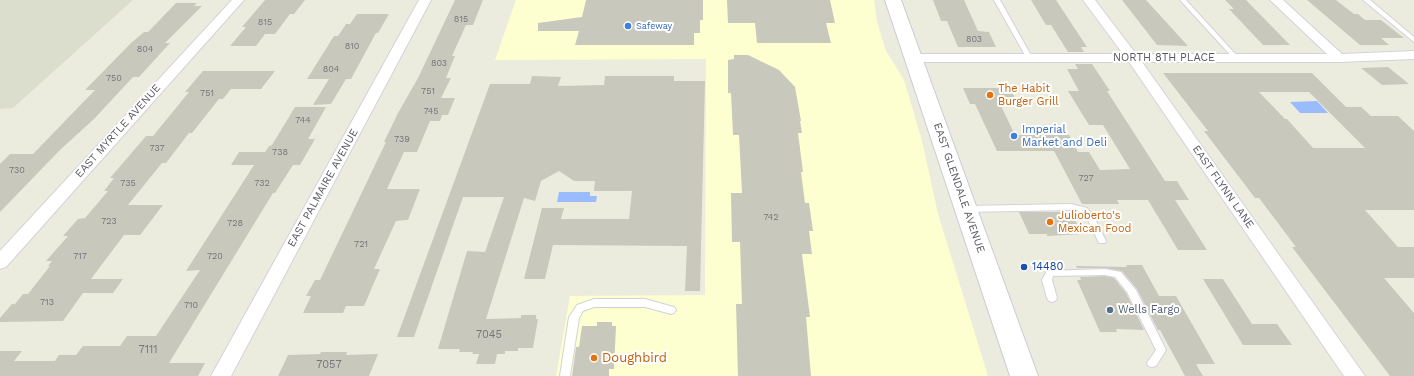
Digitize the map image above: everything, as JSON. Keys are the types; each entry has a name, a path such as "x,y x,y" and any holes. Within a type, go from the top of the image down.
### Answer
{"main road":[{"name":"EAST GLENDALE AVENUE","path":"893,0 1024,376"}],"street":[{"name":"EAST MYRTLE AVENUE","path":"0,262 238,0"},
{"name":"EAST PALMAIRE AVENUE","path":"221,376 425,0"},
{"name":"EAST FLYNN LANE","path":"1089,0 1131,57 1355,376"},
{"path":"1276,0 1339,58"},
{"name":"NORTH 8TH PLACE","path":"913,58 1339,58 1414,55"}],"lane":[{"path":"997,0 1029,57"},
{"path":"1183,0 1236,58"},
{"path":"1366,0 1414,40"},
{"path":"966,209 1071,207 1084,210 1090,217 1102,241"},
{"path":"1052,298 1047,280 1050,273 1105,272 1118,274 1131,290 1161,350 1152,363"},
{"path":"565,376 574,317 580,308 594,303 645,303 670,310"}],"shaded area":[{"path":"0,0 133,0 13,108 0,109"},
{"path":"516,0 874,0 877,22 886,51 904,80 922,141 938,214 988,376 556,376 570,296 705,295 706,59 495,60"}],"water":[{"path":"1317,101 1328,113 1300,113 1290,102"},
{"path":"559,192 590,192 590,196 597,196 596,202 557,202"}],"building":[{"path":"265,0 305,0 294,14 290,14 275,34 265,34 256,46 230,46 246,27 242,27"},
{"path":"455,0 483,0 473,25 466,25 452,56 455,56 446,78 451,78 441,98 455,98 448,115 442,115 440,121 430,121 417,152 404,152 387,189 420,189 408,220 396,221 374,269 380,269 364,306 346,306 343,313 303,313 311,296 306,296 315,280 320,280 386,142 384,142 398,113 418,78"},
{"name":"Safeway","path":"586,0 703,0 703,20 700,20 700,33 694,33 694,45 575,45 579,31 538,31 538,23 582,17"},
{"path":"727,0 830,0 835,23 826,23 831,43 757,43 755,23 728,23"},
{"path":"933,0 964,0 978,31 989,32 996,47 958,47 947,21 941,21"},
{"path":"1031,0 1056,0 1087,47 1081,47 1084,52 1068,52 1051,25 1046,25"},
{"path":"1122,0 1146,0 1188,46 1157,45"},
{"path":"1225,0 1246,0 1290,45 1263,45 1229,9 1234,9"},
{"path":"1307,0 1336,0 1354,14 1358,14 1365,20 1381,20 1404,38 1381,38 1389,45 1360,45"},
{"path":"176,3 197,3 194,6 202,6 165,43 170,43 139,77 133,77 95,118 60,150 0,212 0,164 10,154 33,154 95,90 85,90 131,43 144,32 148,32"},
{"path":"357,14 389,14 378,33 376,33 351,79 346,79 331,104 313,105 329,79 307,79 334,36 338,36 346,24 350,24"},
{"path":"734,55 748,55 779,70 795,87 802,133 798,133 803,172 801,172 805,203 809,203 813,231 809,231 812,254 802,254 810,317 806,317 811,376 738,376 736,304 742,304 740,242 732,242 731,193 742,193 739,135 733,135 731,93 728,93 728,60 734,59"},
{"path":"1075,64 1092,64 1110,91 1107,91 1165,181 1177,181 1189,200 1175,200 1207,250 1178,250 1148,200 1117,200 1119,204 1082,204 1054,151 997,151 975,104 970,104 963,88 1010,88 1018,104 1000,104 1015,135 1069,135 1078,152 1089,152 1100,170 1130,169 1103,125 1089,125 1068,91 1079,91 1067,69 1078,69"},
{"path":"1388,67 1409,84 1382,85 1361,68"},
{"path":"203,71 275,71 261,89 231,89 223,99 219,99 192,133 189,133 166,163 162,163 128,205 163,205 140,235 124,235 91,279 123,279 113,293 83,293 63,321 0,322 0,318 12,304 15,304 23,294 28,294 50,266 48,266 52,261 46,261 68,236 63,236 78,219 85,218 108,191 104,191 114,178 110,178 146,136 153,136 189,92 185,92"},
{"path":"1163,73 1312,73 1346,107 1361,107 1371,116 1398,116 1414,131 1414,210 1365,210 1398,247 1414,247 1414,278 1384,278 1414,313 1414,376 1390,376 1292,247 1296,247 1259,198 1255,198 1204,131 1208,131","holes":["1259,92 1309,92 1365,148 1313,148 1287,119 1285,119"]},
{"path":"532,76 561,77 558,86 604,85 605,76 674,76 674,81 705,81 700,291 685,291 687,246 553,245 545,279 524,279 542,208 564,208 561,219 629,219 632,191 594,191 595,181 574,181 559,171 541,181 535,201 524,198 486,319 521,318 521,315 536,315 536,319 538,319 533,348 518,348 518,351 505,351 505,354 497,354 495,364 476,364 479,354 472,354 473,352 459,352 460,349 438,349 467,251 485,252 504,197 463,197 414,337 397,337 490,84 530,84"},
{"path":"295,107 326,107 308,139 315,139 300,165 293,165 275,193 273,193 169,363 205,363 198,376 0,376 0,351 22,351 14,361 55,361 59,355 76,355 83,346 120,346 127,336 156,336 200,270 186,271 254,165 231,165 239,152 265,152 269,146 272,145"},
{"name":"Julioberto's Mexican Food","path":"1019,212 1071,212 1082,234 1047,236 1047,234 1029,234"},
{"path":"1126,265 1142,265 1159,296 1176,296 1215,364 1196,364 1203,376 1185,376 1160,330 1158,330 1137,289 1122,271 1105,268 1077,268 1076,266 1127,267"},
{"name":"Wells Fargo","path":"1105,276 1114,278 1126,293 1144,330 1116,329 1117,332 1100,332 1077,280 1081,280 1080,277"},
{"path":"1203,279 1223,279 1252,324 1277,324 1292,345 1243,345"},
{"name":"Doughbird","path":"597,322 612,322 612,326 616,326 614,369 609,369 609,376 572,376 576,347 579,347 582,326 597,326"},
{"path":"321,352 347,352 346,355 378,354 369,376 278,376 288,355 320,354"}],"place":[{"name":"Safeway","path":"628,26"},
{"name":"The Habit Burger Grill","path":"990,95"},
{"name":"Imperial Market and Deli","path":"1014,136"},
{"name":"Julioberto's Mexican Food","path":"1050,222"},
{"name":"14480","path":"1024,267"},
{"name":"Wells Fargo","path":"1110,310"},
{"name":"Doughbird","path":"594,358"}]}
